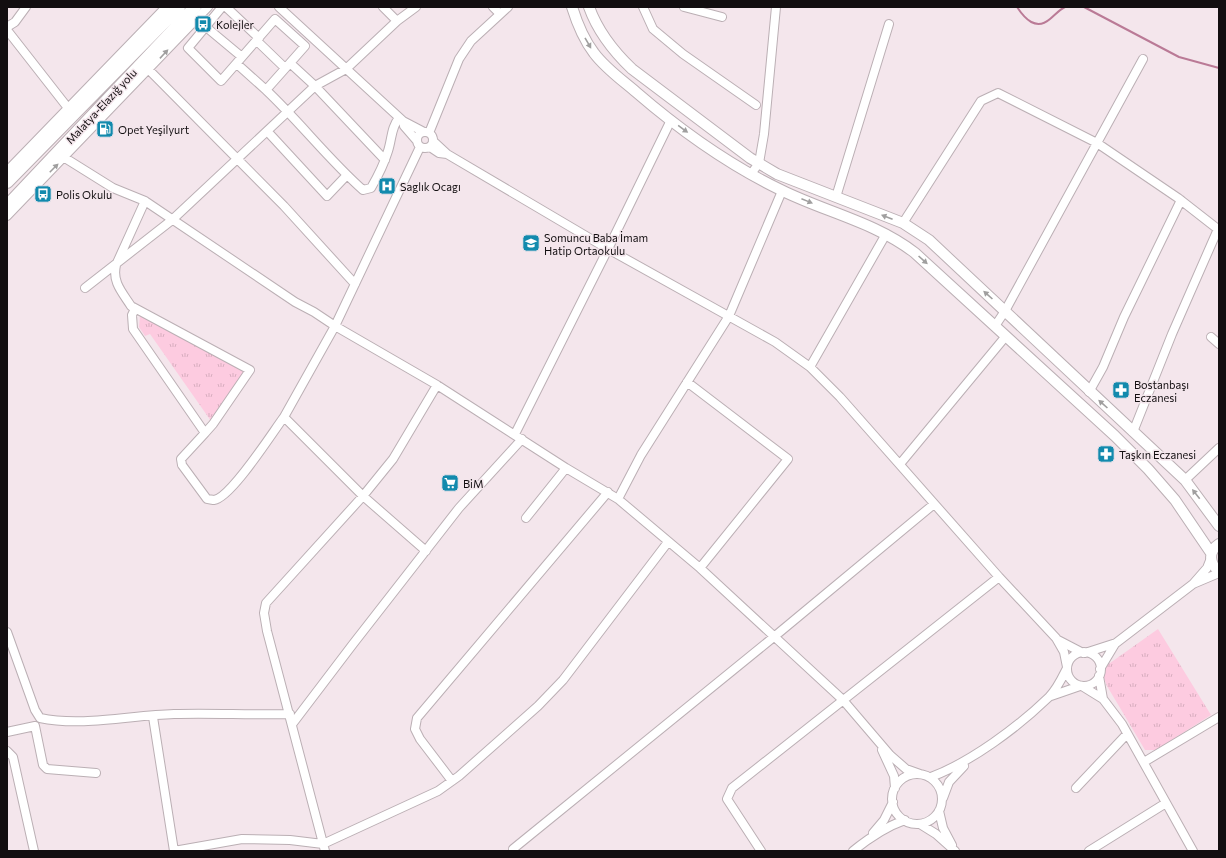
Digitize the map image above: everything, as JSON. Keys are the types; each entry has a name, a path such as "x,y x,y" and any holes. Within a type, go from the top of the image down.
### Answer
{"highway":[{"name":"Malatya-Elazığ yolu","path":"7,182 179,7"},
{"name":"Malatya-Elazığ yolu","path":"7,206 194,7"}],"main road":[{"path":"572,7 580,28 594,54 615,74 671,120 715,152 750,174 782,191 886,234 899,240 915,252 1148,469 1175,500 1211,556 1214,567 1219,572"},
{"path":"589,7 606,40 618,56 632,69 759,163 777,174 903,223 929,240 1089,392 1185,480 1219,526"},
{"path":"1211,556 1219,544"}],"street":[{"path":"7,27 15,22 26,7"},
{"path":"7,171 128,48 166,7"},
{"path":"7,216 65,158 208,7"},
{"path":"222,7 188,48 221,81 275,19 306,46 266,90"},
{"path":"226,7 287,66 315,86 385,160"},
{"path":"279,7 401,119 433,137 432,144 439,153 447,154 608,249 775,342 810,367 840,397 999,577 1056,638 1064,652 1069,677 1072,682 1103,699 1144,762 1193,851"},
{"path":"383,7 391,10 397,21"},
{"path":"85,288 172,220 315,86 346,69 397,21 416,7"},
{"path":"493,7 500,14"},
{"path":"427,133 459,59 471,40 508,7"},
{"path":"643,7 653,29 683,54 756,105"},
{"path":"684,7 722,17"},
{"path":"750,174 759,163 764,134 776,7"},
{"path":"836,197 890,24"},
{"path":"206,28 242,57"},
{"path":"7,30 68,108"},
{"path":"50,139 88,97 128,48"},
{"path":"995,326 1005,311 1143,59"},
{"path":"236,64 289,111 347,175 363,190 371,188 380,173 385,160 394,124 401,119"},
{"path":"149,70 284,206 355,284"},
{"path":"903,223 981,101 998,93 1097,143 1181,200 1218,230 1172,334 1133,432"},
{"path":"401,119 404,126 419,144 425,148 432,144"},
{"path":"293,723 459,508 518,436 671,120"},
{"path":"267,131 327,196 347,175"},
{"path":"131,306 250,370 213,424 180,459 182,465 207,499 213,500 224,494 241,476 284,417 335,326 419,144 419,135 427,133"},
{"path":"65,158 113,188 145,201 294,302 314,312 335,326 437,385 566,468 618,498 700,568 843,700 890,755 906,769 931,777 938,784 943,799"},
{"path":"618,498 641,455 729,316 782,191"},
{"path":"1089,392 1103,367 1124,317 1181,200"},
{"path":"145,201 116,265 114,275 131,306 135,309 132,315 133,329 205,433"},
{"path":"810,367 886,234"},
{"path":"900,464 1006,336"},
{"path":"1211,337 1219,344"},
{"path":"687,382 788,459 700,568"},
{"path":"324,847 293,723 267,631 264,613 266,603 363,496 393,459 437,385"},
{"path":"284,417 363,496 426,551"},
{"path":"1185,480 1219,448"},
{"path":"526,518 566,468"},
{"path":"452,781 420,739 415,729 417,718 608,492"},
{"path":"513,849 775,636 934,504"},
{"path":"154,716 174,851 242,839 290,840 324,847 438,791 452,781 538,706 563,680 668,542"},
{"path":"1050,696 1073,656 1116,644 1193,584 1206,568 1211,556"},
{"path":"1193,584 1219,572"},
{"path":"761,851 727,799 732,788 999,577"},
{"path":"7,632 35,710 40,718 74,721 173,714 234,716 290,714"},
{"path":"1056,638 1084,653 1095,656 1098,661 1103,699"},
{"path":"931,777 952,769 976,754 1050,696 1081,686 1090,685 1100,672 1116,644"},
{"path":"1144,762 1219,717"},
{"path":"7,732 35,726 43,765 47,769 96,773"},
{"path":"1076,788 1127,734"},
{"path":"869,838 884,820 893,802 894,776 879,742"},
{"path":"7,751 13,757 34,851"},
{"path":"920,824 929,821 939,811 949,782 976,754"},
{"path":"894,789 904,777 920,774"},
{"path":"893,802 896,811 905,820 920,824 936,834 955,851"},
{"path":"1089,851 1166,803"},
{"path":"939,811 943,828 955,851"},
{"path":"853,851 869,838 894,824 905,820"}],"green space":[{"path":"146,311 245,372 211,421 150,334 145,336 139,327 140,316"},
{"path":"1158,629 1211,715 1156,750 1145,750 1107,686 1102,673 1103,668"}],"waterway":[{"path":"1017,7 1027,19 1036,24 1045,22 1065,7"},
{"path":"1084,7 1179,57 1219,68"}],"place":[{"name":"Kolejler","path":"203,24"},
{"name":"Opet Yeşilyurt","path":"105,129"},
{"name":"Saglık Ocagı","path":"387,186"},
{"name":"Polis Okulu","path":"43,194"},
{"name":"Somuncu Baba İmam Hatip Ortaokulu","path":"531,243"},
{"name":"Bostanbaşı Eczanesi","path":"1121,390"},
{"name":"Taşkın Eczanesi","path":"1106,454"},
{"name":"BiM","path":"450,483"}]}
